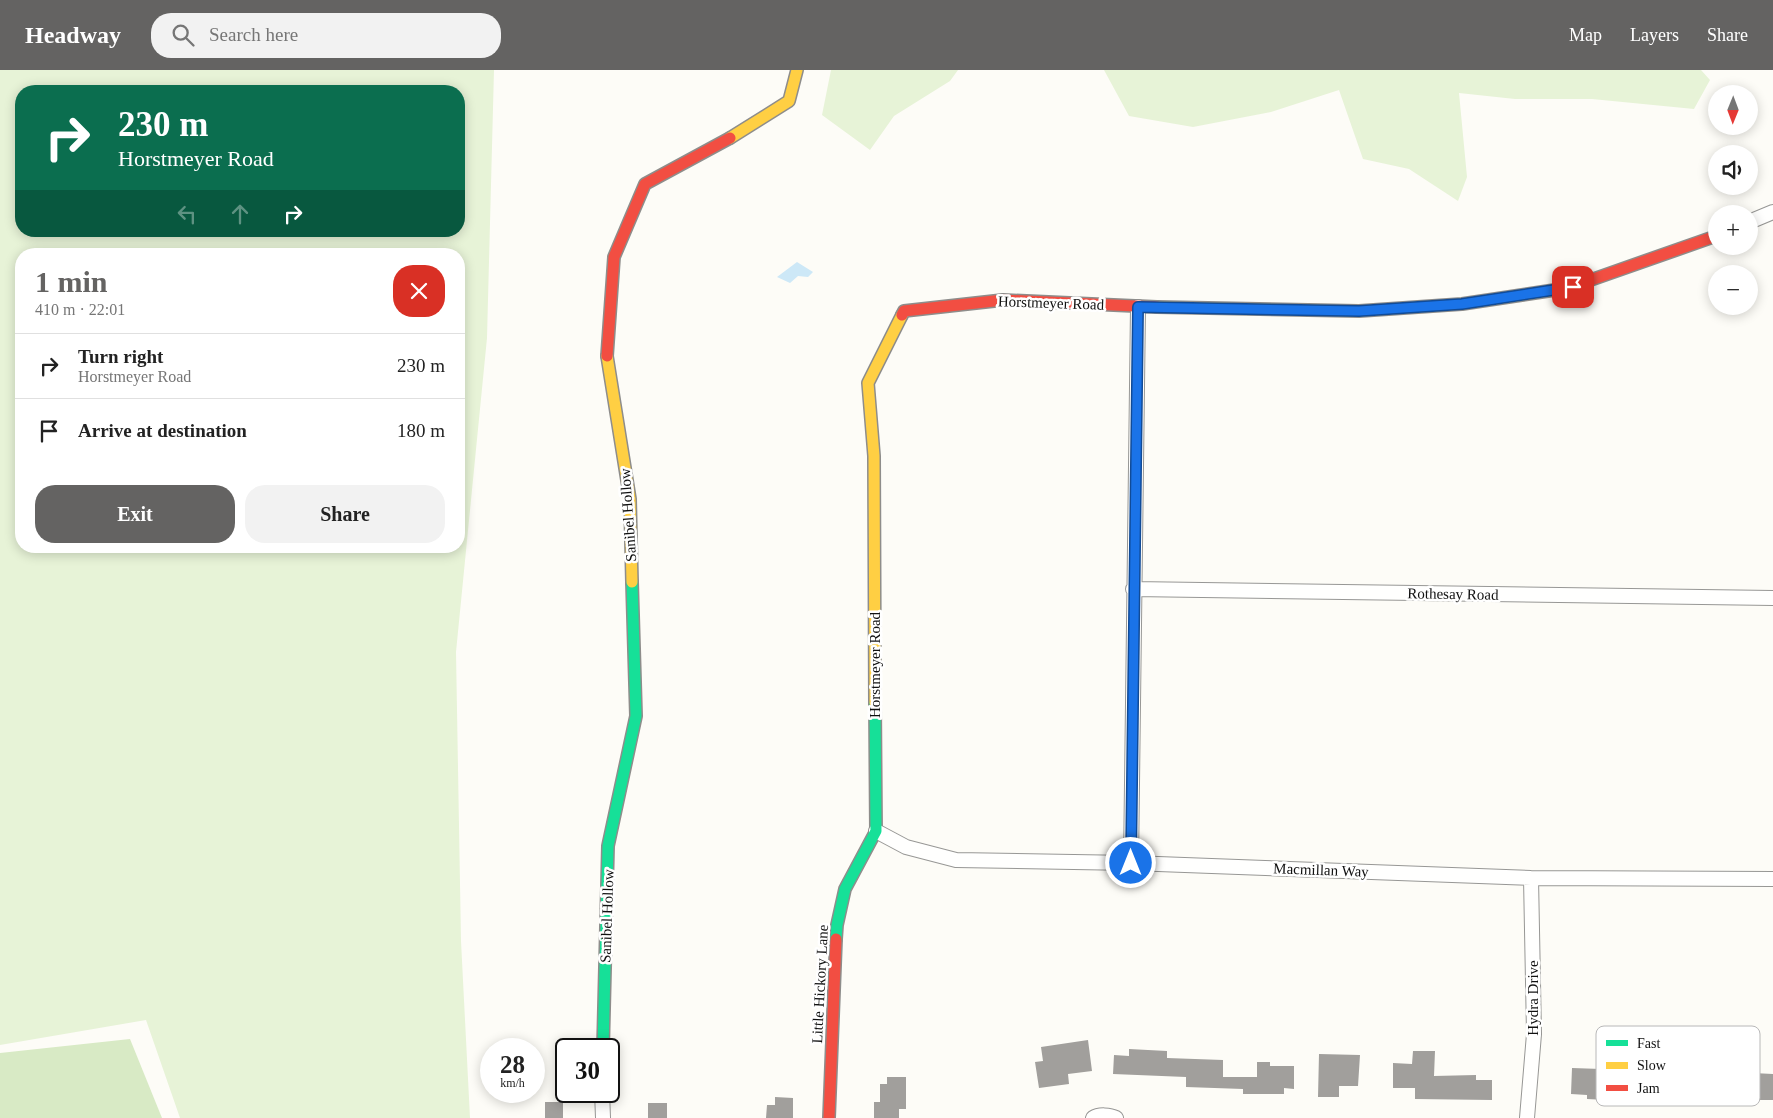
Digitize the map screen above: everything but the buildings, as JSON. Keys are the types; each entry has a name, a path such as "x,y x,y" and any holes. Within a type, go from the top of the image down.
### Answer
{"street":[{"name":"Sanibel Hollow","path":"603,1038 608,846 636,716 630,499 607,361 614,257 645,184 748,128 789,102 797,70"},
{"path":"1758,218 1773,212"},
{"name":"Horstmeyer Road","path":"876,830 874,456 868,383 904,311 1003,300 1138,307 1359,311 1462,304 1573,287 1708,239"},
{"path":"1131,863 1138,307"},
{"name":"Rothesay Road","path":"1133,589 1773,598"},
{"name":"Macmillan Way","path":"876,830 906,847 956,860 1131,863 1531,878 1773,879"},
{"name":"Little Hickory Lane","path":"829,1118 837,925 845,889 876,830"},
{"name":"Hydra Drive","path":"1526,1118 1534,1034 1531,878"},
{"path":"602,1103 603,1118"},
{"path":"1093,1118 1096,1116 1111,1116 1116,1118"}],"green space":[{"path":"0,70 494,70 487,338 456,652 461,941 470,1118 180,1118 146,1020 0,1045"},
{"path":"831,70 958,70 950,81 894,116 870,150 822,115"},
{"path":"1104,70 1701,70 1710,80 1694,109 1592,99 1515,99 1459,93 1467,177 1458,201 1409,169 1363,159 1339,90 1271,112 1193,127 1129,116"},
{"path":"130,1039 162,1118 0,1118 0,1053"}],"water":[{"path":"797,262 813,272 808,277 798,276 790,283 777,277"}],"traffic: fast":[{"path":"603,1038 608,846 636,716 632,582"},
{"path":"836,939 845,889 876,831 875,703"}],"traffic: slow":[{"path":"730,138 789,101 797,70"},
{"path":"1157,307 1359,311 1462,304 1568,288"},
{"path":"875,703 874,456 868,383 902,315"},
{"path":"607,356 630,499 632,582"}],"traffic: jam":[{"path":"607,356 614,257 645,184 730,138"},
{"path":"1568,288 1708,239"},
{"path":"902,315 904,311 1003,300 1157,307"},
{"path":"829,1118 836,939"}],"route":[{"path":"1131,863 1138,307 1359,311 1462,304 1573,287"}]}
